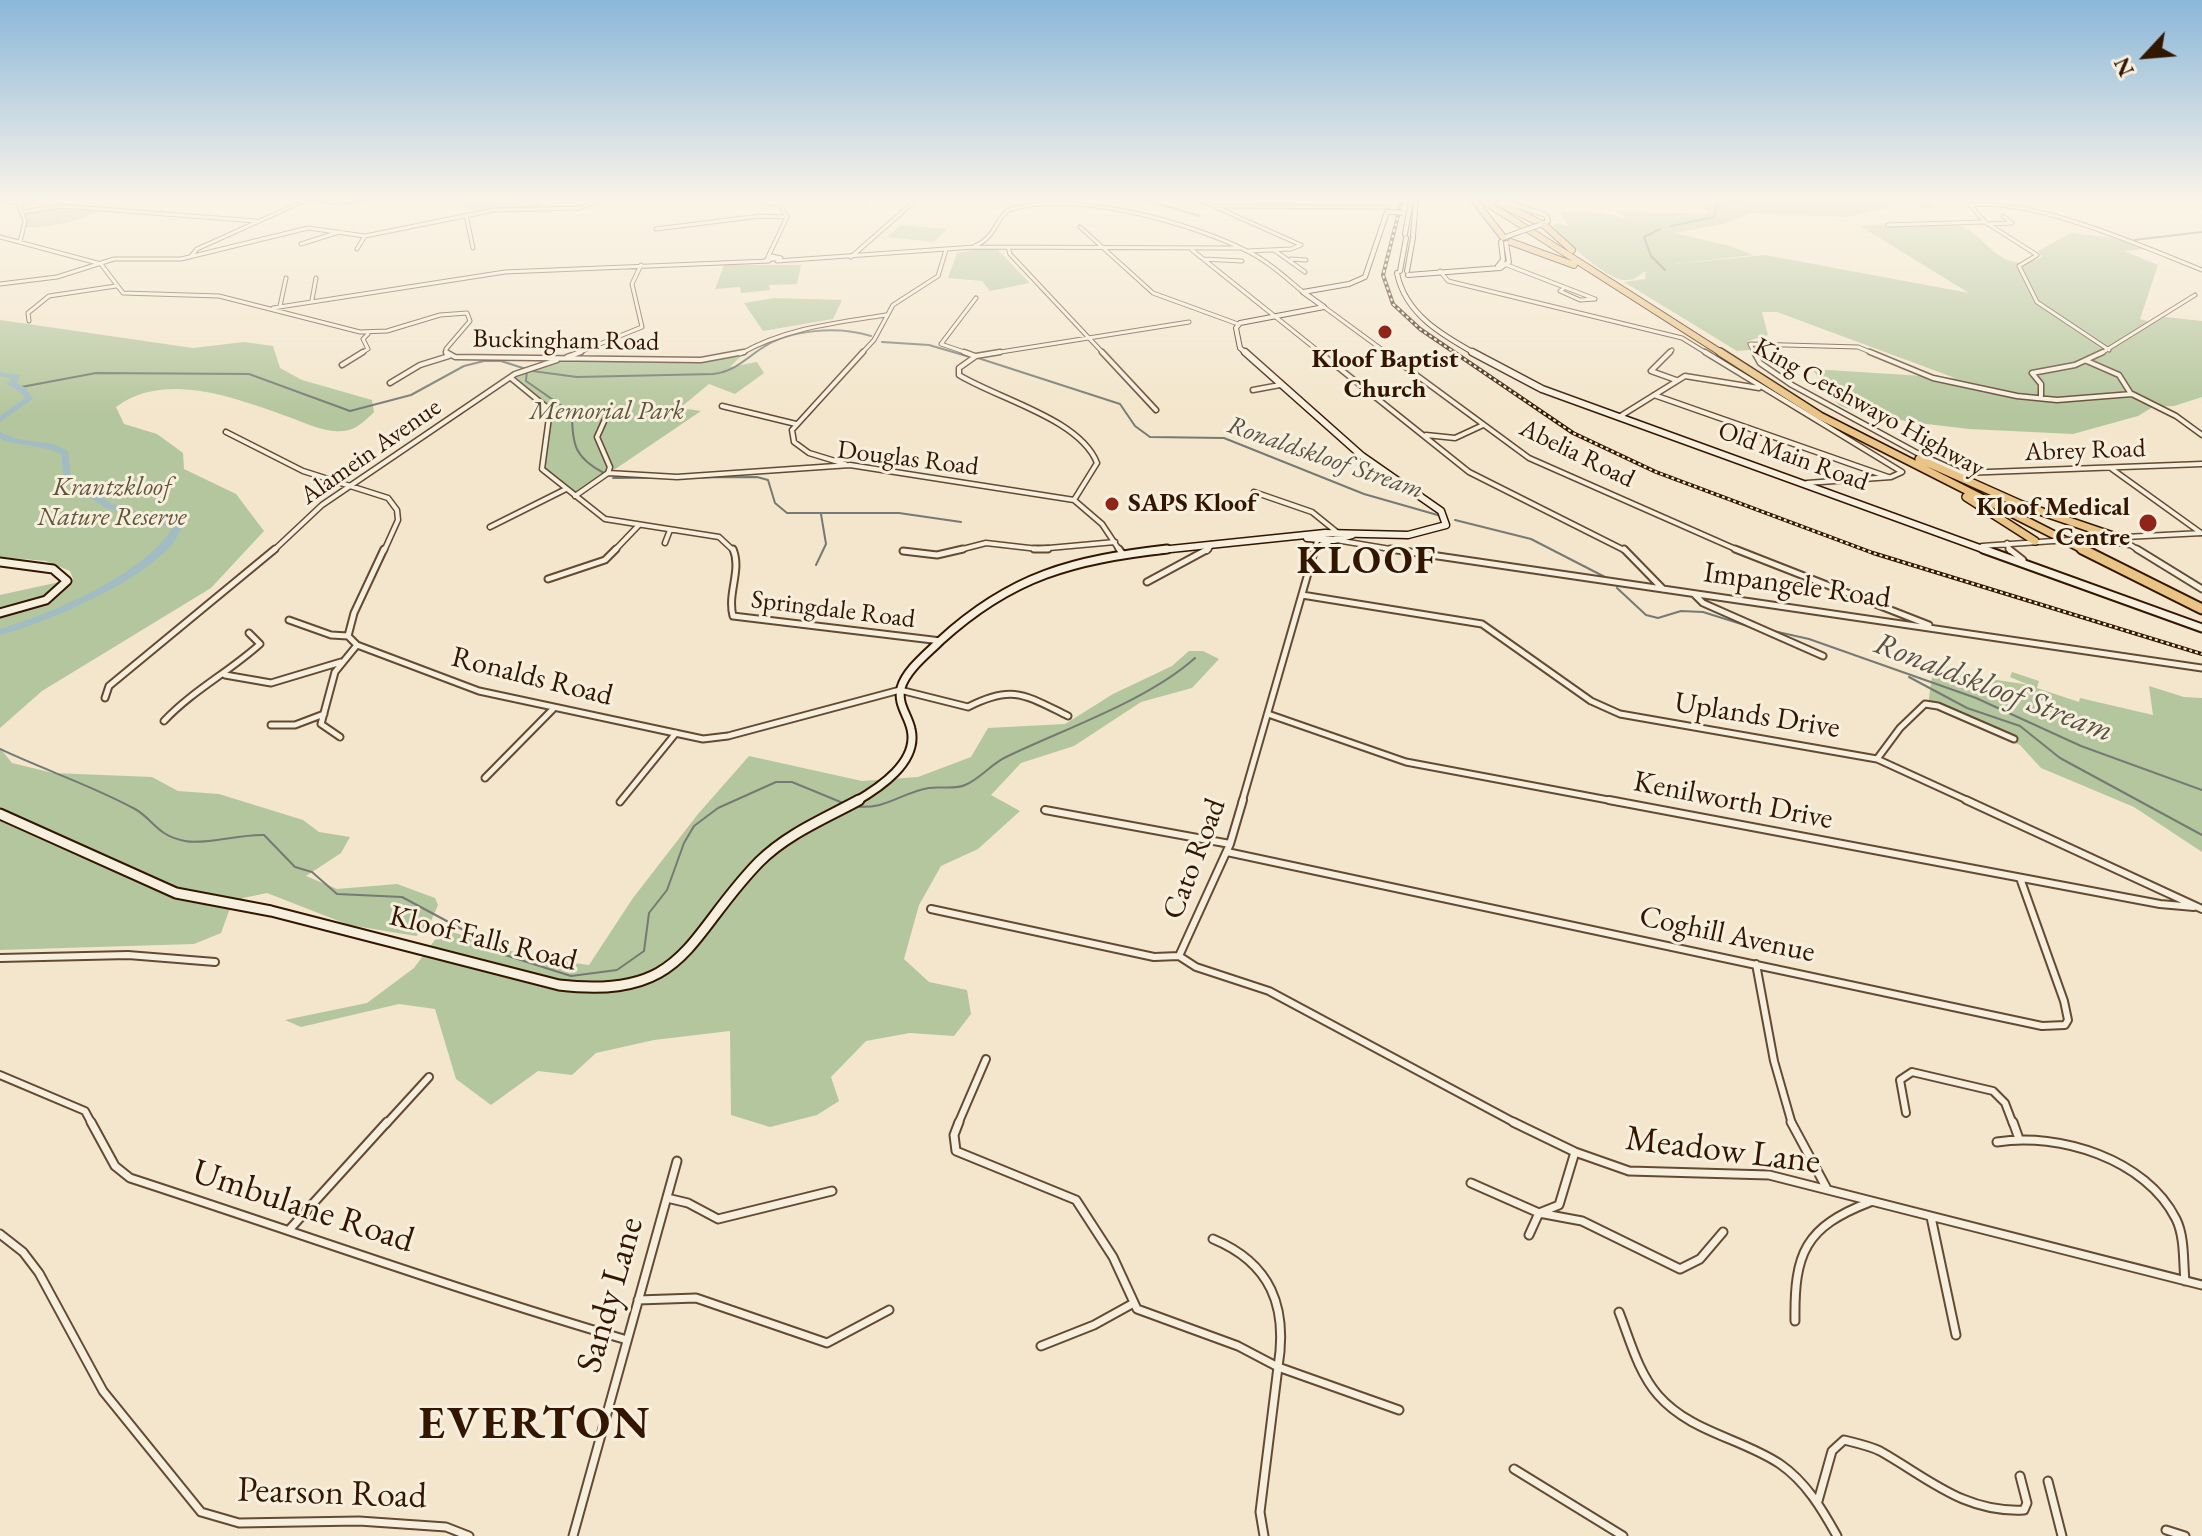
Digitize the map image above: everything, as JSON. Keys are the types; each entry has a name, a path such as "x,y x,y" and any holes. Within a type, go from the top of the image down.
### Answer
{"highway":[{"path":"1587,272 1632,296"},
{"name":"King Cetshwayo Highway","path":"1594,272 1820,416 2202,609"},
{"name":"King Cetshwayo Highway","path":"1602,272 1800,399 2202,603"},
{"path":"1820,416 1966,497 2035,541"},
{"path":"1906,455 2026,507 2120,538"}],"main road":[{"path":"1305,294 1349,284 1366,276 1368,272"},
{"path":"1405,273 1448,272"},
{"name":"Old Main Road","path":"1405,273 1400,282 1405,300 1417,313 1524,381 1617,418 2202,625"},
{"name":"Abelia Road","path":"1305,294 1324,307"},
{"path":"1315,549 1333,538 1361,532 1427,533 1444,527 1447,520 1428,500 1362,456 1240,348 1238,324 1324,307"},
{"path":"900,690 909,675 977,609 1012,589 1070,566 1122,553 1291,537 1346,537 1361,532"},
{"path":"0,562 53,569 67,581 46,600 0,613"},
{"name":"Kloof Falls Road","path":"0,814 115,863 163,889 186,896 271,911 559,985 600,989 635,983 671,967 761,860 784,841 888,779 910,751 913,728 900,690"}],"street":[{"path":"0,284 57,277 73,272"},
{"path":"29,321 28,313 45,298 116,286 105,272"},
{"path":"269,309 312,300 515,272"},
{"name":"Alamein Avenue","path":"105,698 105,692 121,676 242,579 312,513 349,487 510,377 634,333 642,327 632,284 638,272"},
{"path":"850,465 800,448 791,437 796,424 874,340 886,315 896,303 937,277 939,272"},
{"path":"1026,272 1156,410"},
{"path":"1129,272 1153,293 1238,324"},
{"path":"1218,272 1474,476 1622,546 1664,590"},
{"name":"Abelia Road","path":"1275,272 1305,294"},
{"path":"1439,272 1456,283 1680,337 1900,469 1900,475 1888,478 1807,483"},
{"path":"1523,272 1595,299 1571,297 1560,291 1563,289"},
{"path":"2022,272 2036,302 2109,350"},
{"path":"281,306 278,302 286,278"},
{"path":"312,300 316,278"},
{"name":"Buckingham Road","path":"116,286 125,293 219,296 368,333 450,313 467,313 470,321 446,349 450,356 687,361 741,354 774,336 834,322 886,315"},
{"path":"2195,295 2095,357 2032,373 2041,384 2041,396 2057,400 2132,394 2176,416 2202,435"},
{"path":"976,298 941,344 976,356"},
{"name":"Abelia Road","path":"1324,307 1481,426 1529,458 1721,543 1938,628"},
{"path":"1122,553 1102,524 1074,500 1097,456 1056,423 983,391 962,377 959,368 976,356 1189,322"},
{"path":"342,365 368,349 363,339 368,333"},
{"name":"Abrey Road","path":"2041,396 2009,395 1947,381 1875,352 1840,345 1750,344 1754,355 1765,367 1850,418 1931,460 1970,474 2202,464"},
{"path":"1672,350 1651,371 1676,380"},
{"path":"390,383 409,371 450,356"},
{"path":"2095,357 2100,364"},
{"path":"2085,360 2100,364 2123,379 2132,394"},
{"path":"1617,418 1676,380 1692,376 1744,388 1760,387"},
{"name":"Springdale Road","path":"510,377 550,410 541,467 605,519 719,537 735,549 738,560 730,607 733,616 942,641"},
{"path":"1253,390 1280,385"},
{"path":"1654,395 1888,478"},
{"path":"722,406 796,424"},
{"path":"575,496 608,473 610,467 597,437 606,417"},
{"path":"1750,427 1759,422"},
{"path":"1431,442 1469,434 1481,426"},
{"path":"1418,431 1443,439"},
{"path":"226,432 303,471 388,498 398,520 354,613 348,636 331,635 289,620"},
{"name":"Douglas Road","path":"608,473 677,477 850,465 1074,500"},
{"path":"2110,468 2202,533"},
{"path":"2098,469 2131,483"},
{"path":"490,527 566,489"},
{"path":"1254,492 1306,509 1331,523 1333,538"},
{"path":"548,579 605,560 639,525"},
{"path":"665,543 670,530"},
{"path":"1982,546 2202,533"},
{"name":"Cato Road","path":"931,909 1154,957 1179,956 1230,844 1318,536"},
{"path":"2120,538 2153,536"},
{"name":"Impangele Road","path":"1346,537 1385,547"},
{"name":"Impangele Road","path":"1333,538 1664,590 2202,668"},
{"path":"2096,538 2134,546"},
{"path":"2120,538 2202,589"},
{"path":"903,551 937,555 986,543 1038,549 1115,542"},
{"path":"2007,543 2009,550 2023,560"},
{"path":"1147,582 1204,554 1212,544"},
{"path":"1695,594 1703,603 1823,656"},
{"name":"Uplands Drive","path":"1302,595 1482,624 1591,701 1620,714 1877,759 2199,908"},
{"path":"1901,623 1908,616"},
{"path":"164,721 185,699 225,675 260,644 249,633"},
{"name":"Ronalds Road","path":"348,636 357,645 479,691 716,739 900,690"},
{"path":"340,737 322,728 324,713 329,705 332,680 341,662 357,645"},
{"path":"225,675 271,683 341,662"},
{"path":"900,690 968,707 994,694 1018,692 1068,716"},
{"path":"1877,759 1915,710 1925,704 1938,706 2014,739"},
{"path":"485,778 554,708"},
{"path":"271,725 295,725 324,713"},
{"name":"Kenilworth Drive","path":"1268,714 1406,762 2020,878 2178,907 2199,908"},
{"path":"620,802 676,733"},
{"path":"1045,810 1230,844"},
{"name":"Coghill Avenue","path":"1227,852 2042,1026 2065,1025 2068,1020 2064,1001 2020,878"},
{"path":"0,958 128,955 215,962"},
{"name":"Meadow Lane","path":"1179,956 1196,967 1269,991 1472,1103 1575,1152 1629,1171 1769,1175 2202,1285"},
{"path":"1756,964 1774,1061 1790,1120 1827,1188"},
{"path":"986,1059 954,1135 956,1151 1076,1200 1122,1272 1132,1304 1148,1314 1238,1346 1278,1367 1399,1410"},
{"path":"1906,1113 1900,1080 1912,1072 1993,1091 2005,1103 2018,1136"},
{"name":"Umbulane Road","path":"0,1075 85,1111 115,1166 130,1178 396,1264 508,1305 627,1340"},
{"path":"289,1230 429,1077"},
{"path":"1997,1142 2018,1136 2096,1153 2141,1180 2177,1220 2185,1281"},
{"path":"1529,1235 1539,1213 1559,1205 1575,1152"},
{"name":"Sandy Lane","path":"573,1536 677,1161"},
{"path":"1471,1183 1539,1213 1582,1221 1680,1269 1700,1259 1723,1232"},
{"path":"667,1198 688,1203 718,1219 832,1191"},
{"path":"1795,1321 1794,1281 1806,1242 1819,1226 1835,1215 1872,1202"},
{"path":"1931,1217 1956,1335"},
{"name":"Pearson Road","path":"0,1234 23,1252 39,1273 103,1391 201,1512 239,1523 373,1522 446,1527 469,1536"},
{"path":"1213,1239 1244,1254 1260,1268 1270,1284 1283,1321 1260,1512 1264,1536"},
{"path":"638,1300 696,1298 827,1343 889,1310"},
{"path":"1041,1346 1094,1325 1132,1304"},
{"path":"1619,1312 1648,1382 1672,1408 1702,1427 1781,1464 1817,1502 1837,1536"},
{"path":"1817,1502 1832,1451 1844,1440 1878,1450 1940,1491 2006,1511 2024,1510 2027,1503 2020,1476"},
{"path":"1514,1469 1623,1536"},
{"path":"2048,1481 2062,1536"},
{"path":"2166,1530 2185,1536"}],"green space":[{"path":"721,272 800,272 797,284 769,285 770,290 741,293 740,287 715,289"},
{"path":"950,272 1019,272 1030,283 990,291 982,281 948,278"},
{"path":"1605,272 1645,272 1631,280"},
{"path":"1646,272 1855,272 1969,293 1934,272 2156,272 2140,319 2154,323 2165,317 2202,321 2202,397 2174,406 2153,407 2138,416 2073,434 1969,429 1910,422 1839,405 1812,369 1955,378 1777,312 1762,312 1768,335 1748,341 1750,350 1737,351 1624,282 1645,279"},
{"path":"774,298 842,300 833,319 763,331 744,303"},
{"name":"Krantzkloof Nature Reserve","path":"0,320 193,348 244,342 273,346 280,368 302,380 372,400 374,412 353,429 334,431 202,391 157,390 136,396 116,407 124,424 157,434 183,453 184,469 236,494 264,531 211,588 42,691 0,728 0,595 73,579 70,571 46,561 0,557"},
{"name":"Memorial Park","path":"741,356 730,367 757,362 764,373 735,394 709,384 680,408 701,411 577,495 543,468 554,409 514,376 565,358 694,362"},
{"path":"1189,651 1203,651 1219,659 1192,688 1141,702 1074,746 1021,763 991,795 1020,811 978,849 941,866 919,905 904,959 929,982 967,990 971,1014 954,1036 910,1033 866,1041 831,1077 839,1101 817,1115 770,1127 731,1115 730,1031 654,1040 596,1053 572,1075 538,1071 491,1105 456,1079 435,1009 399,1004 301,1027 285,1020 367,1003 414,968 443,929 530,957 589,965 633,898 698,814 749,756 862,781 918,777 971,757 988,728 1065,724 1113,694 1172,666"},
{"path":"1934,662 1978,677 2029,685 2010,677 2012,672 2039,681 2037,688 2079,702 2080,698 2153,715 2149,686 2184,697 2202,698 2202,852 2134,807 2041,768 2020,745 1928,705"},
{"path":"0,748 12,763 53,773 152,777 178,791 219,794 303,820 319,832 350,837 341,853 306,876 337,889 397,884 435,898 438,905 427,930 416,936 349,925 267,893 243,898 229,911 221,933 194,944 0,950"}],"waterway":[{"name":"Ronaldskloof Stream","path":"16,388 96,373 249,374 350,411 411,395 464,366 484,361 501,361 532,371 577,377 713,374 733,368 774,342 801,333 830,330 871,336"},
{"name":"Ronaldskloof Stream","path":"882,342 929,345 970,357"},
{"name":"Ronaldskloof Stream","path":"978,358 1120,404 1135,426 1150,437 1224,438 1364,494 1441,516"},
{"path":"527,370 526,381 572,413 577,449 587,462 604,473"},
{"path":"0,374 16,377 11,384 23,390 29,399 0,420"},
{"path":"0,435 16,442 58,449 65,453 67,478 109,506 177,527 169,542 128,575 42,618 0,632"},
{"path":"613,478 757,477 768,480 775,503 787,513 899,513 961,522"},
{"path":"816,565 826,544 821,514"},
{"name":"Ronaldskloof Stream","path":"1455,520 1531,539 1605,577"},
{"name":"Ronaldskloof Stream","path":"1617,588 1646,615 1658,618 1681,611 1703,612 1754,628"},
{"name":"Ronaldskloof Stream","path":"1769,630 1809,639 1976,698 2081,746 2202,790"},
{"path":"853,806 875,806 918,790 965,785 1006,757 1153,688 1195,658"},
{"path":"1909,677 1967,708 2020,726 2060,758 2202,835"},
{"path":"0,749 118,800 176,839 202,842 264,835 295,867 312,872 337,894 402,897 469,933 501,940 505,955 571,976 617,970 644,951 649,913 667,890 684,843 694,826 718,808 776,782 792,782 843,803"}],"railway":[{"path":"1384,272 1393,304 1420,329 1573,433 1656,472 1873,553 2202,654"}],"place":[{"name":"Kloof Baptist Church","path":"1385,332"},
{"name":"SAPS Kloof","path":"1112,504"},
{"name":"Kloof Medical Centre","path":"2148,523"}],"district":[{"name":"KLOOF","path":"1367,563"},
{"name":"EVERTON","path":"535,1425"}]}
